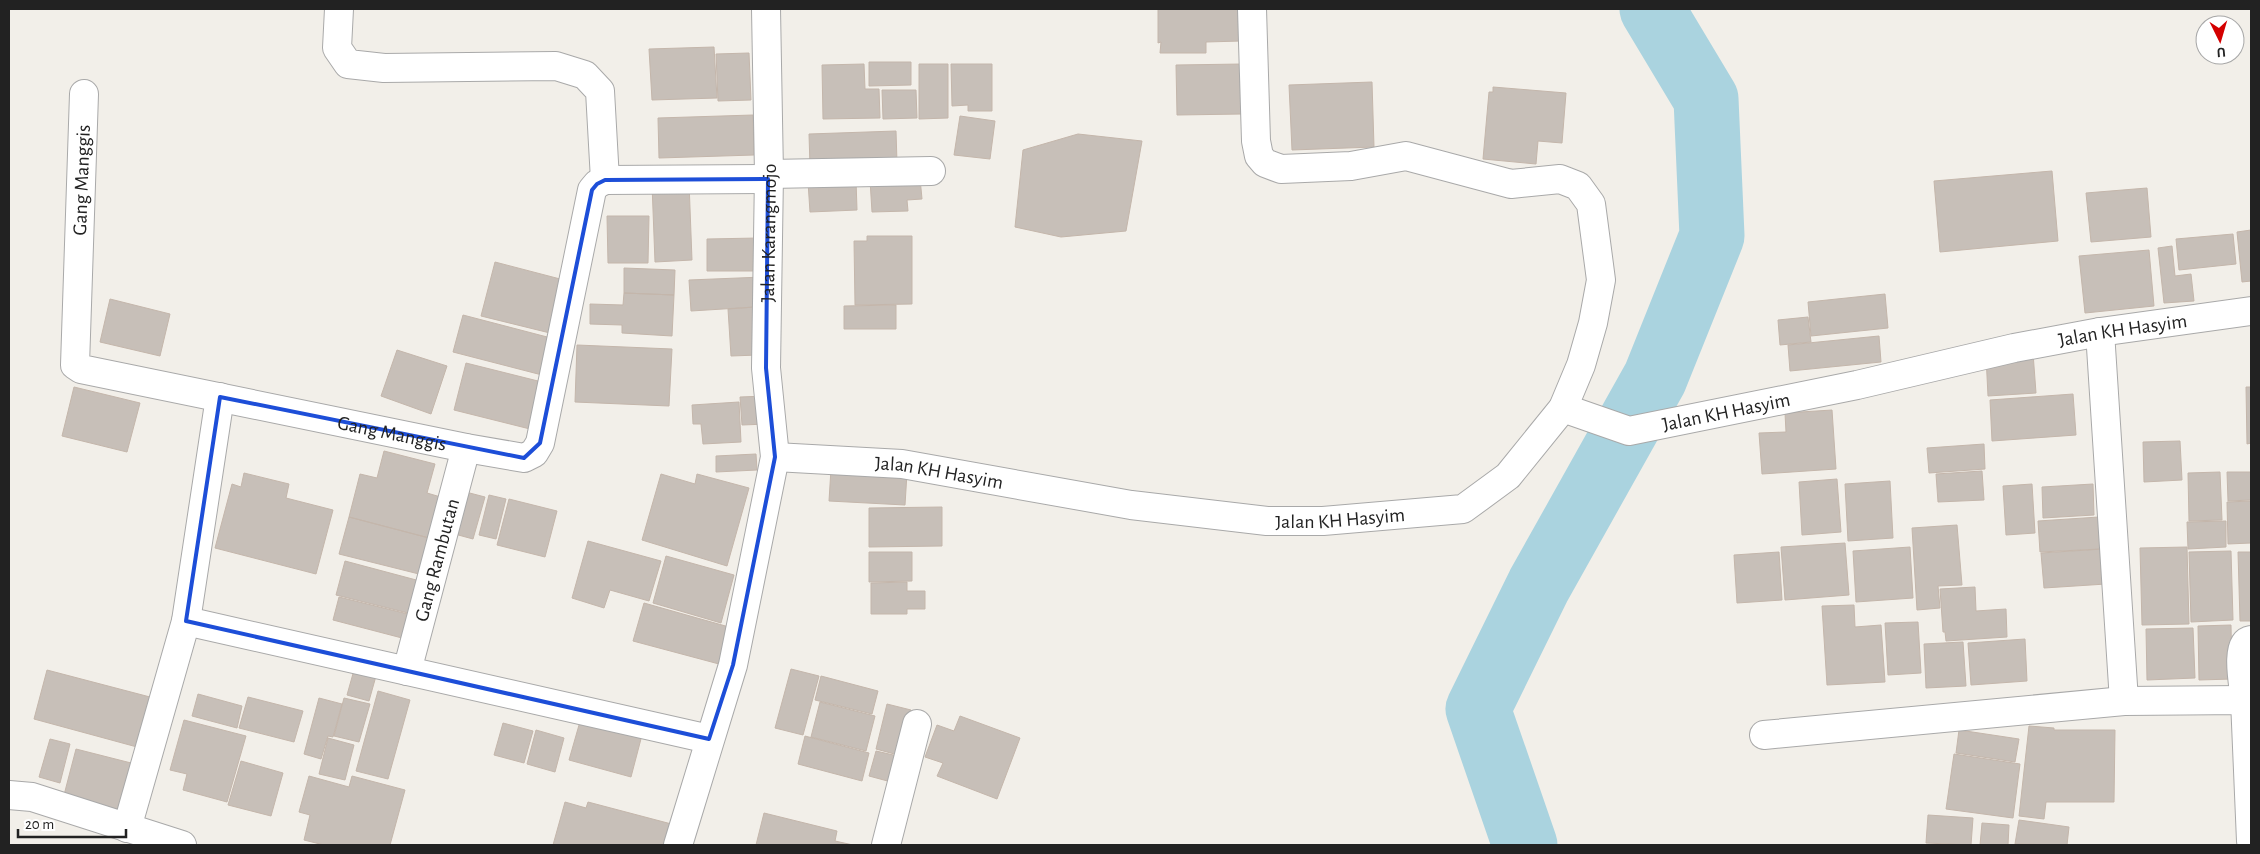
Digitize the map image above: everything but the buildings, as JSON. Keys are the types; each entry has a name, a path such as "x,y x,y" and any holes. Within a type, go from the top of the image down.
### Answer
{"street":[{"path":"339,9 337,48 348,64 384,68 556,66 585,75 600,91 605,180 769,177 931,171"},
{"name":"Jalan Karangmojo","path":"766,9 769,177 766,368 775,457"},
{"path":"1252,9 1256,141 1259,156 1265,163 1280,168 1352,166 1406,156 1511,184 1560,179 1578,186 1591,204 1601,280 1593,323 1568,410"},
{"name":"Gang Manggis","path":"84,94 75,365 81,369 466,448 524,458 534,453 540,442 592,190 597,184 605,180"},
{"name":"Jalan KH Hasyim","path":"775,457 902,464 1131,505 1266,521 1323,521 1463,509 1508,476 1568,410 1629,431 1857,385 2004,350 2100,332 2251,311"},
{"path":"2100,332 2124,701"},
{"path":"127,828 186,621 220,397"},
{"name":"Gang Rambutan","path":"407,671 466,448"},
{"path":"678,845 733,665 775,457"},
{"path":"186,621 709,740"},
{"path":"2251,640 2242,646 2241,658 2245,700 2251,841"},
{"path":"1764,735 2124,701 2245,700"},
{"path":"886,845 916,724"},
{"path":"9,795 32,798 182,845"}],"highlighted area":[{"path":"768,179 766,368 775,457 733,665 709,739 186,621 220,397 524,458 540,443 592,190 597,184 605,180"}],"waterway":[{"path":"1525,845 1478,709 1539,585 1655,378 1712,236 1706,99 1652,9"}]}
